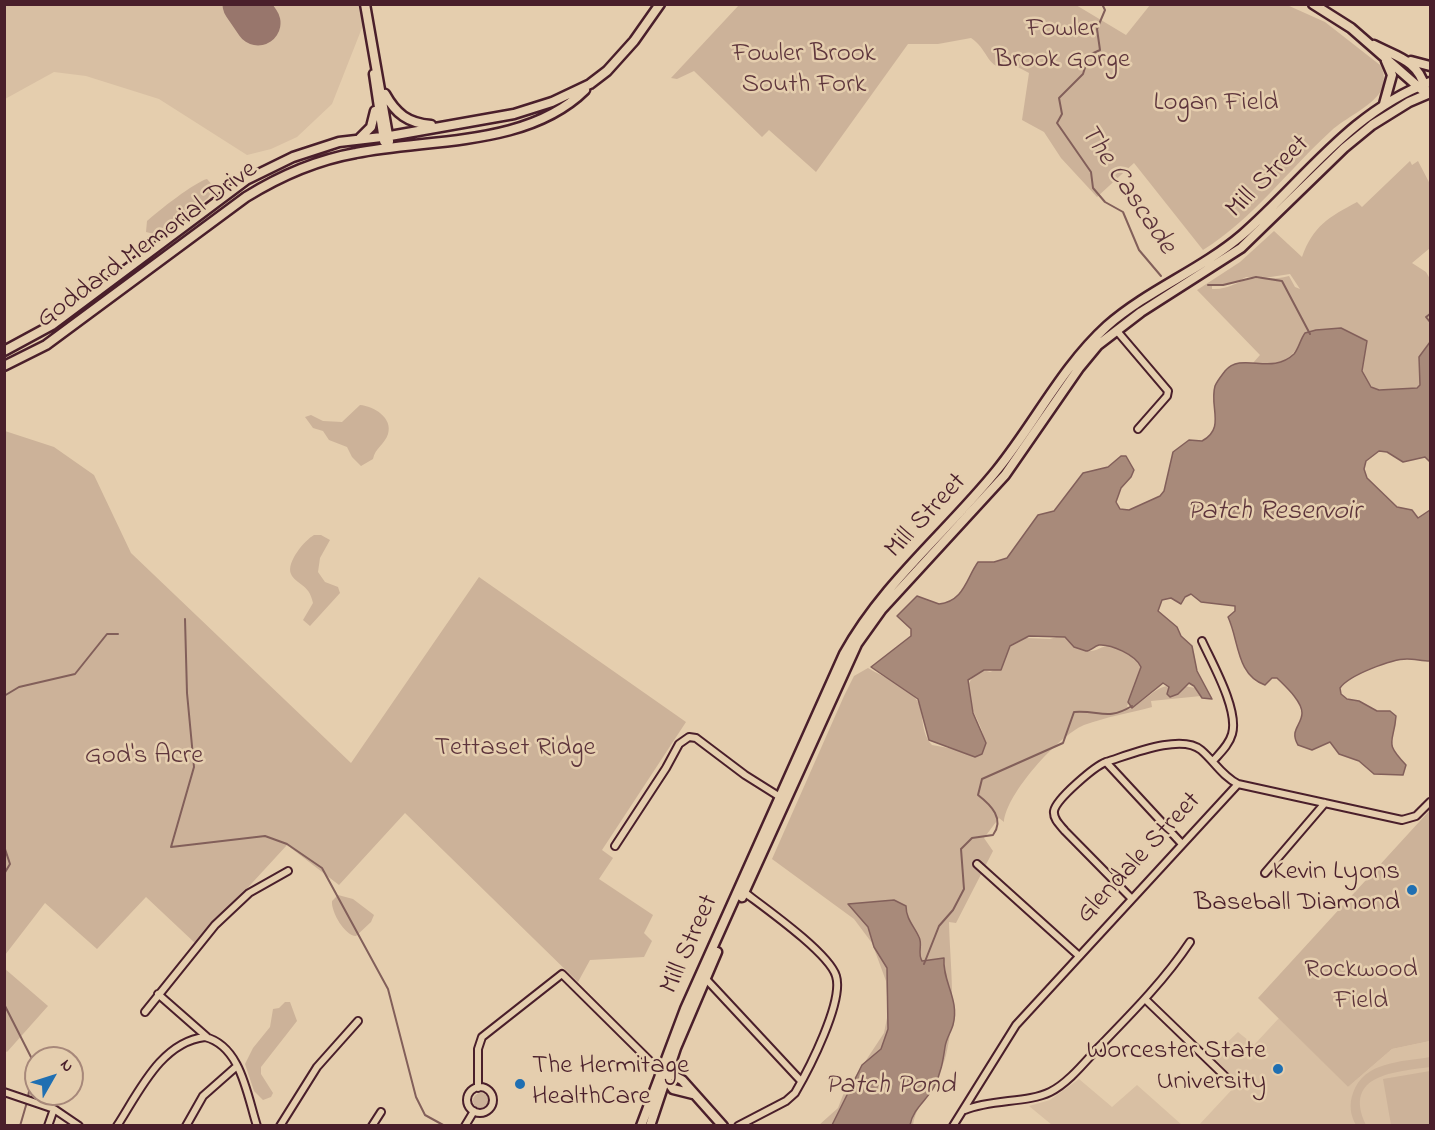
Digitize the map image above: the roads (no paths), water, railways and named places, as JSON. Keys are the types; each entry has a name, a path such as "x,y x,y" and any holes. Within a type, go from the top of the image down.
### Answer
{"main road":[{"path":"365,4 373,53 376,96 386,136"},
{"name":"Goddard Memorial Drive","path":"4,366 49,343 267,184 316,163 387,147 490,133 531,123 571,101 621,57 660,4"},
{"path":"1313,4 1337,18 1368,42 1384,58 1424,85"},
{"path":"1368,42 1408,60 1431,66"},
{"path":"373,53 379,75 393,107 408,120 418,124 456,124 534,109 594,81"},
{"path":"1384,58 1392,75 1384,104"},
{"path":"1408,60 1417,69 1428,94"},
{"path":"379,75 387,147"},
{"name":"Mill Street","path":"641,1125 857,644 905,578 997,470 1065,374 1096,337 1136,304 1232,243 1339,139 1384,104 1424,85"},
{"name":"Mill Street","path":"650,1125 685,1009 852,640 879,599 905,578 1005,475 1086,359 1141,312 1229,258 1361,134 1396,109 1428,94"},
{"path":"356,140 367,134 371,127 376,96"},
{"name":"Goddard Memorial Drive","path":"4,351 52,325 246,180 314,149 456,124"},
{"path":"664,1073 673,1089 693,1094"},
{"path":"664,1073 682,1080 723,1125"}],"street":[{"path":"1117,331 1168,391 1167,396 1138,429"},
{"path":"1202,640 1233,720 1232,734 1228,743 1213,761"},
{"path":"615,846 679,744 689,736 696,738 745,775 780,797"},
{"path":"1131,898 1057,822 1054,813 1057,804 1099,765 1169,744 1186,743 1197,747 1225,776 1238,784"},
{"path":"1106,762 1182,844"},
{"name":"Glendale Street","path":"953,1125 1016,1025 1078,955 1238,784 1402,820 1416,816 1431,802"},
{"path":"1265,873 1325,803"},
{"path":"977,864 1078,955"},
{"path":"145,1012 215,925 242,899 288,871"},
{"path":"738,1125 786,1101 795,1093 834,1008 838,992 836,976 822,956 744,892"},
{"path":"963,1110 977,1105 1049,1092 1077,1070 1144,999 1190,942"},
{"path":"478,1088 478,1048 485,1033 562,974 664,1073"},
{"path":"706,979 801,1081"},
{"path":"158,994 207,1037 225,1046 237,1066 257,1125"},
{"path":"1144,999 1232,1083"},
{"path":"280,1125 317,1067 358,1022"},
{"path":"117,1125 164,1056 179,1046 207,1037"},
{"path":"186,1125 203,1096 237,1066"},
{"path":"478,1088 489,1091 493,1102 487,1111 474,1111 468,1105 470,1093 478,1088"},
{"path":"4,1092 54,1109 79,1125"},
{"path":"48,1125 54,1109"},
{"path":"465,1125 474,1111"},
{"path":"372,1125 381,1112"}],"water":[{"name":"Patch Reservoir","path":"1341,328 1367,341 1362,371 1371,387 1379,390 1417,388 1420,385 1419,357 1430,342 1430,462 1425,457 1403,462 1387,452 1379,451 1366,461 1364,469 1367,478 1397,507 1412,510 1418,518 1430,510 1430,661 1407,659 1391,662 1361,673 1340,688 1341,694 1347,699 1359,701 1377,711 1390,711 1396,716 1392,746 1406,765 1403,775 1374,774 1359,761 1339,754 1330,742 1312,750 1298,745 1295,731 1301,717 1301,708 1277,678 1272,678 1265,685 1256,680 1243,665 1228,617 1235,611 1235,606 1201,602 1191,594 1185,597 1181,604 1171,598 1162,600 1158,611 1177,627 1181,636 1192,646 1197,671 1212,699 1202,698 1194,686 1189,683 1178,694 1170,697 1167,694 1169,687 1163,683 1132,708 1128,702 1141,667 1134,658 1116,648 1104,645 1086,651 1074,647 1065,637 1029,636 1010,646 1001,670 984,670 968,680 973,713 986,743 982,754 975,757 929,740 918,699 871,667 911,636 911,629 897,616 917,596 939,604 954,599 978,562 994,562 1007,558 1038,515 1054,511 1083,473 1108,467 1121,456 1126,456 1134,470 1121,488 1116,502 1120,509 1129,510 1160,496 1164,491 1173,452 1189,440 1202,441 1213,430 1215,386 1225,371 1232,365 1240,363 1267,364 1285,360 1294,354 1305,333"},
{"name":"Patch Pond","path":"894,900 906,906 909,919 920,940 922,961 944,958 944,967 953,999 955,1016 953,1025 936,1082 914,1114 910,1125 832,1125 862,1065 881,1049 888,1029 887,968 874,947 868,927 848,904"}],"waterway":[{"name":"The Cascade","path":"1102,4 1105,10 1097,29 1100,50 1089,55 1083,74 1059,98 1062,114 1057,123 1091,172 1093,188 1105,202 1123,212 1139,250 1161,276"},
{"name":"The Cascade","path":"1208,285 1223,285 1256,277 1282,281 1310,334"},
{"path":"1430,314 1426,317 1430,322"},
{"path":"185,619 187,693 194,767 171,847 265,836 287,844 322,868 388,989 416,1097 425,1115 445,1126"},
{"path":"4,696 19,687 75,674 107,634 118,634"},
{"path":"924,964 939,926 953,910 964,889 961,849 972,838 993,835 998,823 988,803 978,795 982,779 1063,743 1074,712 1110,714 1132,706"},
{"path":"4,846 10,864 4,874"},
{"path":"4,1004 25,1046"},
{"path":"20,1126 26,1106"}],"place":[{"name":"Kevin Lyons Baseball Diamond","path":"1412,890"},
{"name":"Worcester State University","path":"1278,1069"},
{"name":"The Hermitage HealthCare","path":"520,1084"}],"park label":[{"name":"Fowler Brook Gorge","path":"1062,46"},
{"name":"Fowler Brook South Fork","path":"804,72"},
{"name":"Logan Field","path":"1216,105"},
{"name":"Tettaset Ridge","path":"515,750"},
{"name":"God's Acre","path":"144,758"},
{"name":"Rockwood Field","path":"1361,988"}]}
